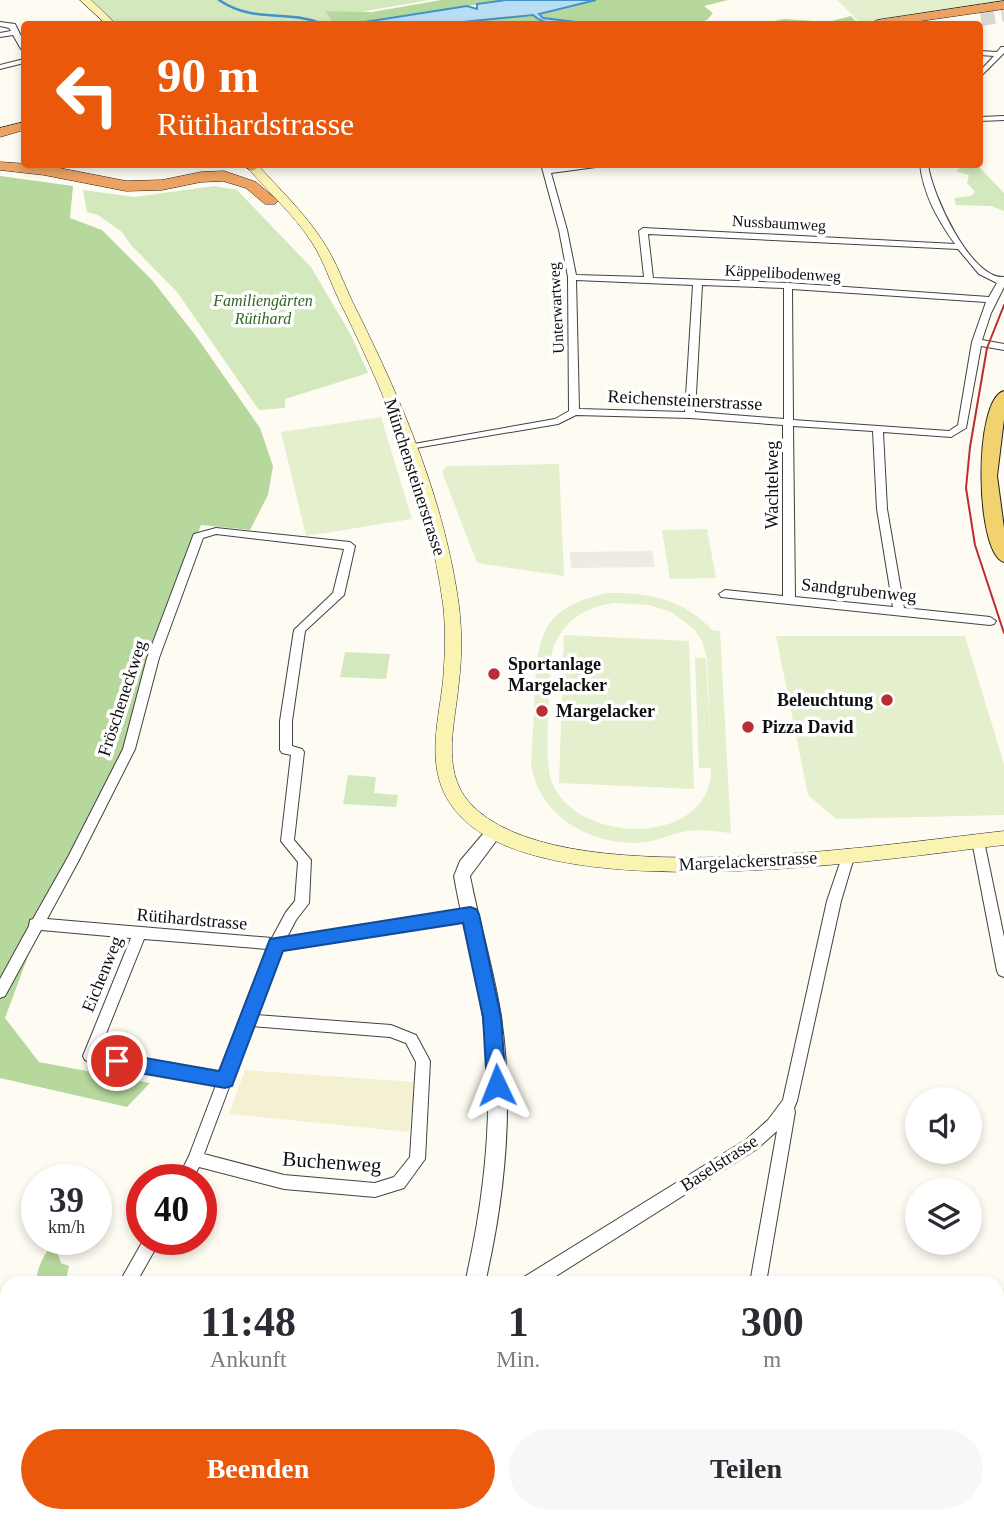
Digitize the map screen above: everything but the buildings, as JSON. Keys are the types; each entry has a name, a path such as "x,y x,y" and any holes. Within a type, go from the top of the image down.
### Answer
{"highway":[{"path":"915,21 1003,14"},
{"path":"934,21 1003,14"},
{"path":"967,21 981,19"},
{"path":"0,133 21,127"},
{"path":"0,141 21,137"},
{"path":"0,148 21,143"},
{"path":"0,166 21,168"},
{"path":"22,168 126,186 162,185 232,168"},
{"path":"98,168 102,172 120,178 141,180 202,168"},
{"path":"165,177 184,168"},
{"path":"184,179 234,177 251,185 270,201"}],"main road":[{"path":"72,0 95,21"},
{"path":"85,0 108,21"},
{"name":"Münchensteinerstrasse","path":"247,168 314,257 333,275"},
{"name":"Münchensteinerstrasse","path":"248,168 310,233 327,257 333,275 381,373 434,524 451,608 451,681 442,762 458,800 470,815 494,833"},
{"path":"1004,397 998,436 988,466 993,526 1004,556"},
{"name":"Margelackerstrasse","path":"494,833 522,846 561,855 633,864 738,865 1004,838"}],"street":[{"path":"0,24 12,26 21,41"},
{"path":"0,35 16,32"},
{"path":"983,71 1000,51"},
{"path":"0,67 21,62"},
{"path":"983,119 1004,118"},
{"name":"Unterwartweg","path":"545,168 563,230 572,276 574,412"},
{"path":"924,168 924,180 962,247 981,271 1003,281 992,300 977,342 1004,347"},
{"name":"Nussbaumweg","path":"649,279 643,230 962,247"},
{"name":"Käppelibodenweg","path":"572,276 788,286 992,300"},
{"path":"690,415 698,282"},
{"name":"Wachtelweg","path":"788,286 789,600"},
{"name":"Reichensteinerstrasse","path":"408,448 558,421 574,412 690,415 951,434 963,426 977,342"},
{"path":"878,429 882,509 900,611"},
{"name":"Fröscheneckweg","path":"0,992 35,924 73,860 130,749 153,658 198,536 215,531 350,546 338,595 300,630 285,727 286,750 298,752 287,841 305,860 302,903 291,916 276,944"},
{"name":"Sandgrubenweg","path":"725,594 990,621"},
{"path":"476,1276 488,1218 497,1063 492,1017 463,872 477,851 494,833"},
{"path":"978,841 1004,971"},
{"name":"Baselstrasse","path":"541,1276 752,1144 772,1128 790,1101 834,901 849,854"},
{"name":"Rütihardstrasse","path":"35,924 276,944 470,914"},
{"name":"Eichenweg","path":"139,934 90,1056 225,1080"},
{"path":"192,1164 276,944"},
{"name":"Buchenweg","path":"195,1158 284,1182 375,1190 398,1183 417,1159 423,1061 411,1039 391,1031 247,1020"},
{"path":"759,1276 790,1101"},
{"path":"136,1276 146,1255"}],"shaded area":[{"path":"652,551 655,567 571,568 570,552"},
{"path":"245,1070 415,1082 409,1132 229,1114"}],"green space":[{"path":"89,0 430,0 360,12 326,11 332,21 113,21"},
{"path":"441,0 506,0 371,21 332,21 325,11 372,12"},
{"path":"596,0 728,0 704,6 713,13 704,21 471,21 539,14"},
{"path":"837,0 1004,0 1004,3 881,21 858,21"},
{"path":"851,16 855,21 832,21"},
{"path":"784,19 813,21 774,21"},
{"path":"960,168 980,168 1004,193 1004,211 991,206 956,205 954,198 971,196 975,192 967,183 969,175 956,171"},
{"path":"0,176 73,186 70,218 102,230 152,280 196,336 260,428 273,466 268,495 250,530 201,525 148,661 123,748 56,881 5,1018 39,1062 150,1083 127,1107 0,1078"},
{"name":"Familiengärten Rütihard","path":"214,186 237,190 311,267 351,335 368,373 285,399 285,408 259,410 177,292 131,245 122,232 98,215 87,212 83,190 135,197"},
{"path":"381,417 412,519 306,536 281,432"},
{"path":"559,464 564,576 477,563 442,472 447,466"},
{"path":"707,529 716,578 670,579 662,530"},
{"name":"Margelacker","path":"607,593 651,596 677,604 701,619 712,630 720,631 731,833 693,830 643,843 617,842 599,838 567,822 543,797 531,762 540,648 550,622 571,605","holes":["603,605 649,605 671,612 694,629 702,641 707,658 711,755 706,658 695,658 699,768 711,768 706,794 690,813 668,824 641,829 613,826 586,818 565,802 551,780 548,737 552,652 561,632 575,618"]},
{"path":"564,635 689,641 694,789 559,783"},
{"name":"Beleuchtung","path":"776,636 965,636 1004,764 1004,815 836,819 808,795"},
{"path":"345,652 390,654 386,679 340,677"},
{"path":"348,775 376,777 374,793 398,795 396,807 343,804"},
{"path":"45,1255 58,1255 61,1263 69,1266 68,1276 37,1276"}],"water":[{"path":"506,0 596,0 539,14 543,18 568,21 543,21 533,15 472,21 371,21 467,6 477,9 477,4"}],"waterway":[{"path":"219,0 245,12 313,21"}],"tunnel":[{"path":"981,19 1004,15"}],"tram line":[{"path":"1004,305 987,348 970,447 966,488 975,545 1004,633"}],"place":[{"name":"Sportanlage Margelacker","path":"494,674"},
{"name":"Beleuchtung","path":"887,700"},
{"name":"Margelacker","path":"542,711"},
{"name":"Pizza David","path":"748,727"}],"route":[{"path":"117,1061 225,1080 276,944 470,914 492,1017 497,1085"}]}
